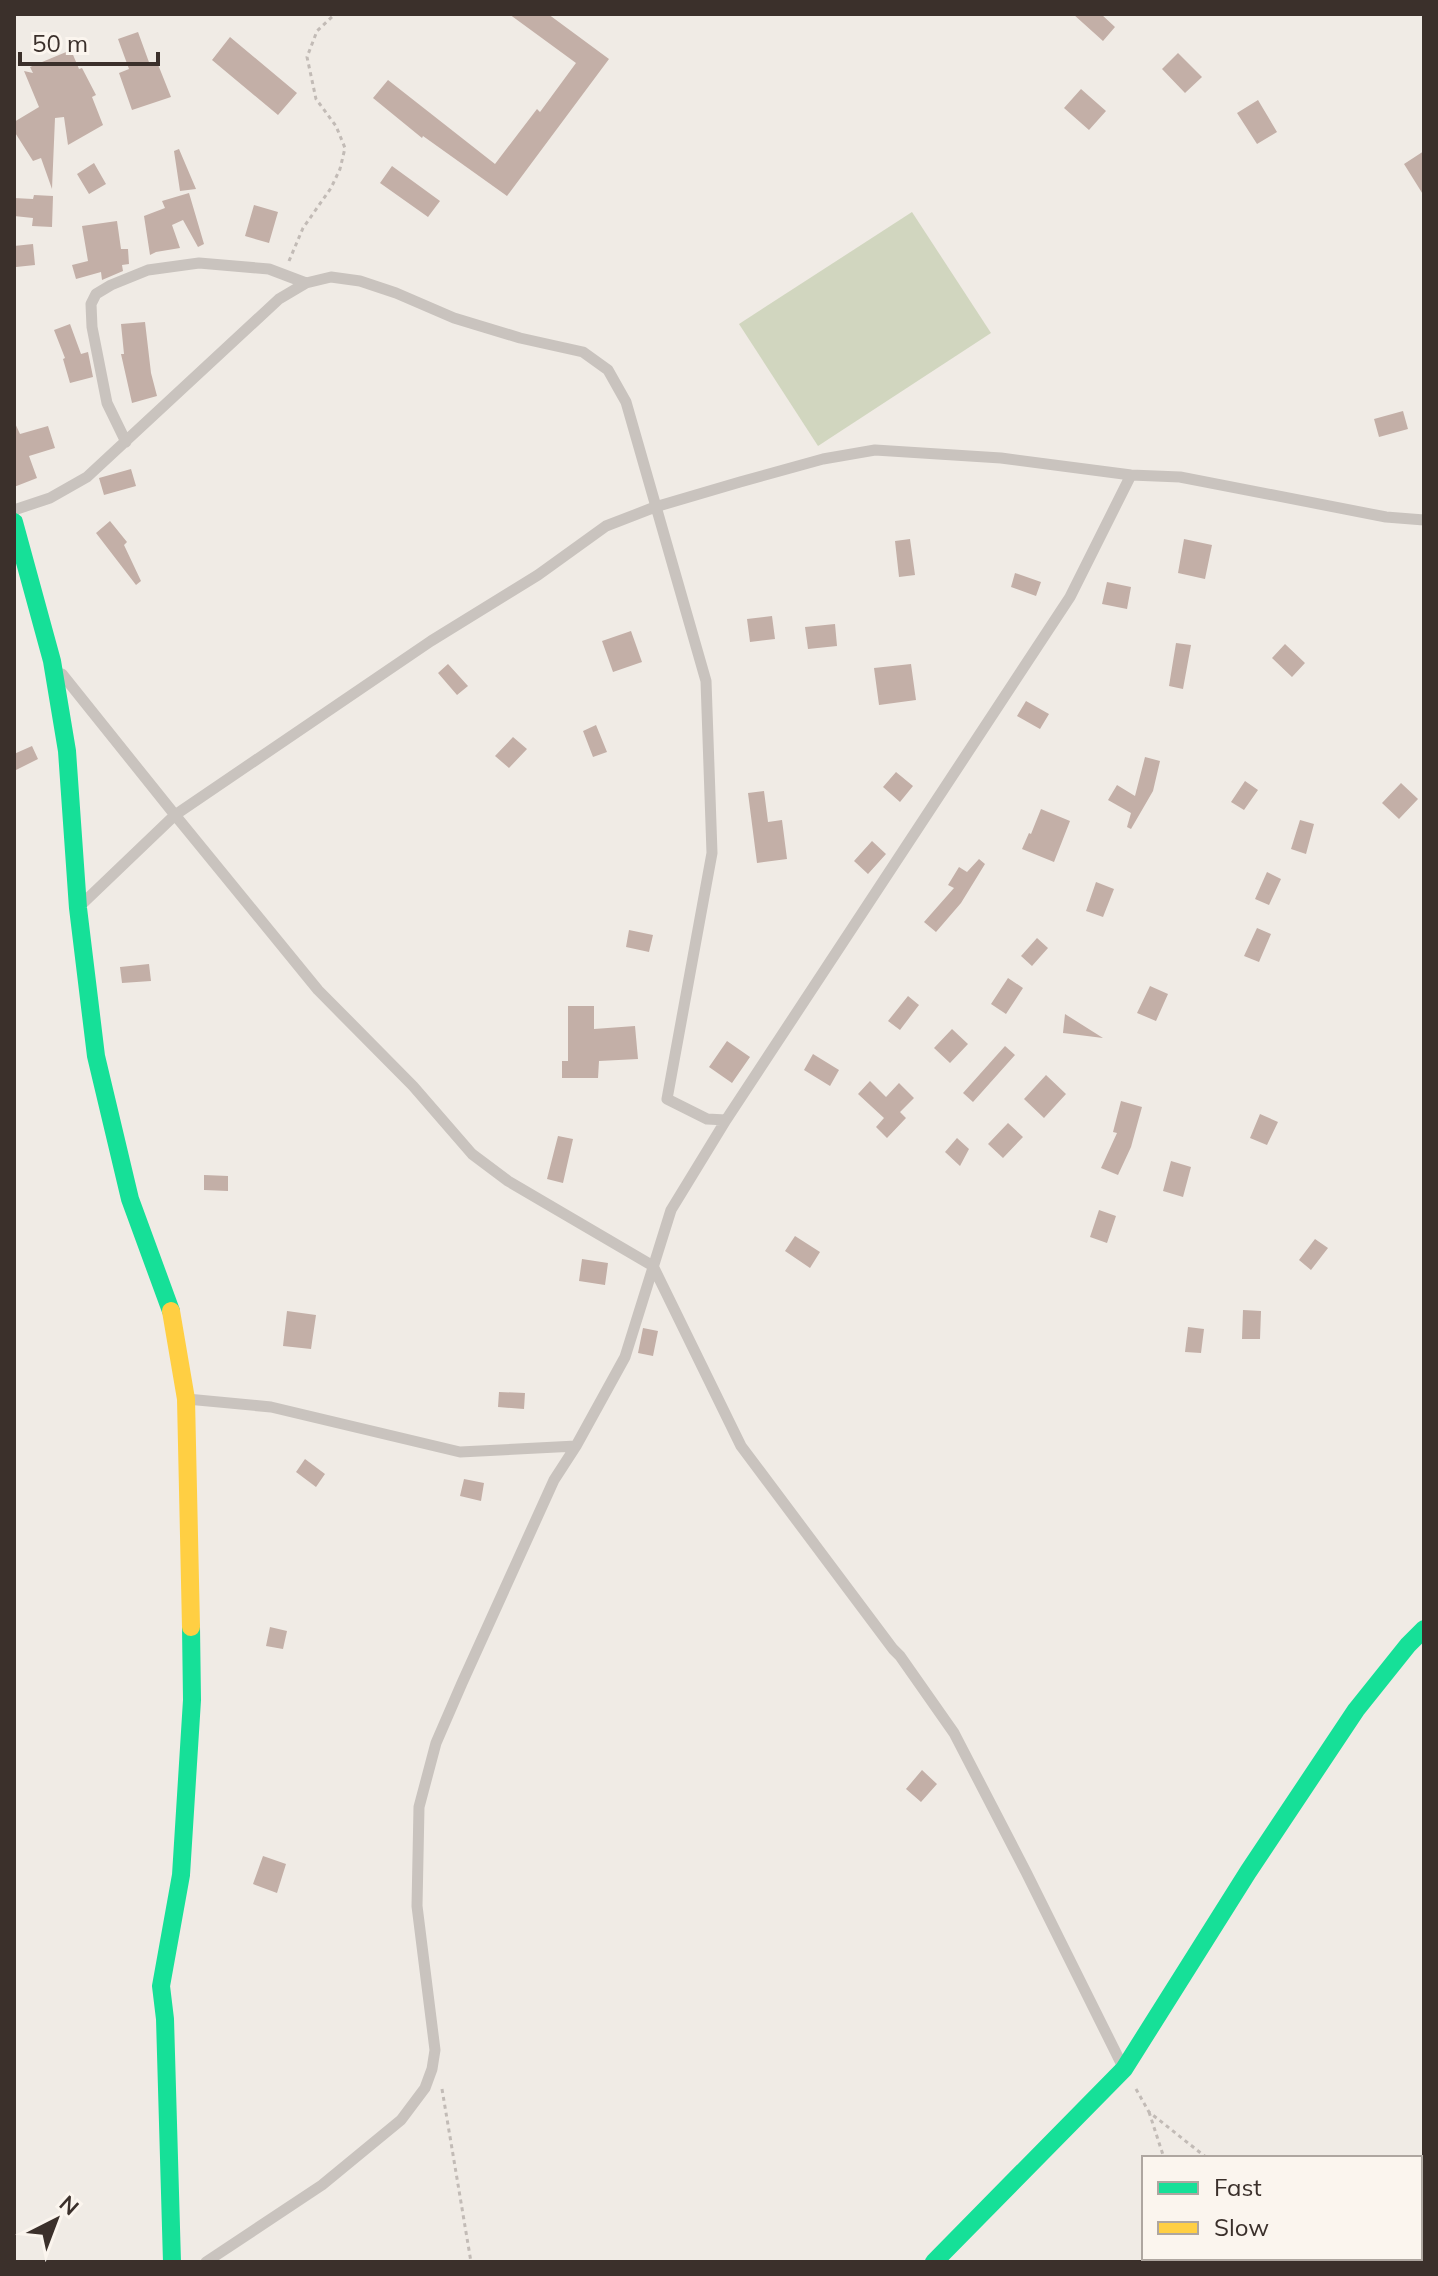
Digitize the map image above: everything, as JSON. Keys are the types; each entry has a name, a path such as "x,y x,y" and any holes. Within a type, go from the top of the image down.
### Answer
{"street":[{"path":"14,522 52,661 67,751 78,908 96,1056 130,1199 171,1311 186,1399 192,1700 181,1875 161,1986 165,2019 172,2262"},
{"path":"934,2262 1124,2069 1248,1872 1356,1710 1424,1629"}],"lane":[{"path":"126,442 107,403 92,327 91,304 96,294 148,270 199,263 269,269 306,283"},
{"path":"14,510 50,498 87,477 279,299 306,283 331,277 360,281 454,318 520,338 583,352 608,370 626,402 706,681 712,853 667,1099 707,1119 726,1120"},
{"path":"78,908 175,815 431,641 538,575 606,526 655,507 823,459 875,450 1001,458 1131,475 1180,477 1386,517 1421,518"},
{"path":"206,2262 322,2185 401,2120 425,2088 435,2050 417,1906 419,1807 436,1743 554,1480 625,1357 671,1210 726,1120 1070,597 1131,475"},
{"path":"52,661 318,990 413,1086 472,1154 508,1181 653,1266 741,1446 900,1656 954,1733 1124,2069"},
{"path":"186,1399 271,1407 460,1452 576,1446"}],"path":[{"path":"284,275 303,228 331,188 345,148 336,126 316,99 307,57 317,31 335,14"},
{"path":"1124,2069 1149,2112 1163,2156"},
{"path":"441,2080 471,2262"},
{"path":"1149,2112 1204,2156"}],"green space":[{"path":"912,212 991,333 818,446 739,324"}],"building":[{"path":"509,14 548,14 609,59 507,196 422,138 373,98 388,80 495,164 537,109 540,112 576,63"},
{"path":"1073,14 1101,14 1115,27 1103,41"},
{"path":"138,32 150,65 157,62 171,97 132,110 119,73 129,69 118,39"},
{"path":"230,37 297,93 278,115 212,60"},
{"path":"71,50 96,95 92,97 103,125 68,145 64,117 55,118 52,189 41,158 33,161 14,131 14,122 39,107 24,71 33,73 30,67"},
{"path":"1178,53 1202,77 1185,93 1162,69"},
{"path":"1081,89 1106,111 1089,130 1064,108"},
{"path":"1258,100 1277,132 1257,144 1237,113"},
{"path":"179,149 196,189 180,191 174,151"},
{"path":"1424,151 1424,196 1404,164"},
{"path":"94,163 106,184 89,194 77,174"},
{"path":"392,166 440,201 428,217 380,183"},
{"path":"189,193 204,244 198,247 183,220 172,225 180,248 150,255 144,216 165,208 162,201"},
{"path":"34,195 53,196 52,227 32,226 33,218 14,216 14,198 33,199"},
{"path":"254,205 278,212 269,243 245,236"},
{"path":"117,221 121,249 128,249 129,264 122,265 123,271 102,280 101,272 76,279 72,265 88,261 82,226"},
{"path":"33,244 35,265 16,267 14,246"},
{"path":"145,322 157,396 132,403 121,354 124,354 121,324"},
{"path":"70,324 81,354 88,352 93,377 70,383 65,358 54,330"},
{"path":"1403,411 1408,429 1379,437 1374,419"},
{"path":"14,421 20,434 48,426 55,448 29,456 37,478 14,487"},
{"path":"131,469 136,486 104,495 99,478"},
{"path":"110,521 127,542 124,545 141,581 136,585 96,533"},
{"path":"910,539 915,575 899,577 895,541"},
{"path":"1184,539 1212,545 1205,579 1178,573"},
{"path":"1015,573 1041,582 1036,596 1011,587"},
{"path":"1107,582 1131,587 1127,609 1102,604"},
{"path":"772,616 775,639 750,642 747,619"},
{"path":"835,624 837,646 808,649 805,627"},
{"path":"631,631 642,662 613,672 602,641"},
{"path":"1176,643 1191,645 1183,689 1169,686"},
{"path":"1285,644 1305,663 1292,677 1272,658"},
{"path":"448,664 468,686 457,695 438,673"},
{"path":"911,664 916,700 879,705 874,668"},
{"path":"1026,701 1049,714 1040,729 1017,716"},
{"path":"596,725 607,752 593,757 583,731"},
{"path":"513,737 527,749 509,768 495,756"},
{"path":"32,746 38,759 14,771 14,754"},
{"path":"1145,757 1160,761 1153,791 1131,829 1127,827 1131,813 1108,800 1117,785 1135,796"},
{"path":"896,772 913,786 900,802 883,787"},
{"path":"1245,781 1258,790 1244,810 1231,802"},
{"path":"1401,783 1418,799 1399,819 1382,803"},
{"path":"764,791 768,822 782,820 787,859 757,863 748,793"},
{"path":"1041,809 1070,821 1054,862 1022,849"},
{"path":"1300,820 1314,824 1306,854 1291,849"},
{"path":"872,841 886,854 868,874 854,861"},
{"path":"979,859 985,864 961,903 936,932 924,922 954,888 948,885 959,867 967,872"},
{"path":"1267,872 1281,879 1269,905 1255,899"},
{"path":"1096,882 1114,889 1103,917 1086,911"},
{"path":"1257,928 1271,934 1259,962 1244,956"},
{"path":"629,930 653,935 649,952 626,947"},
{"path":"1037,938 1048,948 1032,966 1021,956"},
{"path":"149,964 151,981 122,983 120,967"},
{"path":"1008,978 1023,988 1006,1014 991,1004"},
{"path":"1150,986 1168,994 1156,1021 1137,1013"},
{"path":"908,996 919,1005 900,1030 888,1021"},
{"path":"568,1006 594,1006 594,1029 635,1026 638,1059 599,1061 598,1078 562,1078 562,1061 568,1061"},
{"path":"1065,1014 1103,1038 1063,1033"},
{"path":"952,1029 968,1044 950,1063 934,1048"},
{"path":"727,1041 750,1057 732,1083 709,1067"},
{"path":"1005,1046 1015,1055 973,1102 963,1093"},
{"path":"813,1054 839,1070 830,1086 804,1070"},
{"path":"1046,1075 1066,1094 1044,1118 1024,1099"},
{"path":"870,1081 886,1097 899,1083 914,1098 900,1112 906,1118 887,1138 876,1127 884,1118 858,1094"},
{"path":"1121,1101 1142,1107 1131,1147 1118,1175 1101,1168 1117,1133 1113,1132"},
{"path":"1260,1114 1278,1122 1267,1145 1250,1138"},
{"path":"1008,1123 1023,1137 1003,1158 988,1144"},
{"path":"558,1136 573,1139 563,1183 547,1179"},
{"path":"957,1138 969,1149 960,1166 945,1152"},
{"path":"1171,1161 1191,1167 1183,1197 1163,1191"},
{"path":"204,1175 228,1176 228,1191 204,1190"},
{"path":"1099,1210 1116,1216 1107,1243 1090,1237"},
{"path":"795,1236 820,1252 810,1268 785,1251"},
{"path":"1315,1239 1328,1248 1311,1270 1299,1260"},
{"path":"582,1259 608,1263 605,1285 579,1281"},
{"path":"1243,1310 1261,1311 1260,1339 1242,1339"},
{"path":"287,1311 316,1315 311,1349 283,1346"},
{"path":"1188,1327 1204,1329 1201,1353 1185,1352"},
{"path":"643,1328 658,1331 653,1356 638,1353"},
{"path":"499,1392 525,1393 524,1409 498,1407"},
{"path":"305,1459 325,1474 316,1487 296,1472"},
{"path":"464,1479 484,1483 481,1501 460,1496"},
{"path":"270,1627 287,1631 283,1649 266,1646"},
{"path":"922,1770 937,1784 921,1802 906,1789"},
{"path":"263,1856 286,1864 277,1893 253,1884"}],"traffic: fast":[{"path":"14,522 52,661 67,751 78,908 96,1056 130,1199 171,1311"},
{"path":"172,2262 165,2019 161,1986 181,1875 192,1700 191,1627"},
{"path":"934,2262 1124,2069 1248,1872 1356,1710 1424,1629"}],"traffic: slow":[{"path":"171,1311 186,1399 191,1627"}]}
